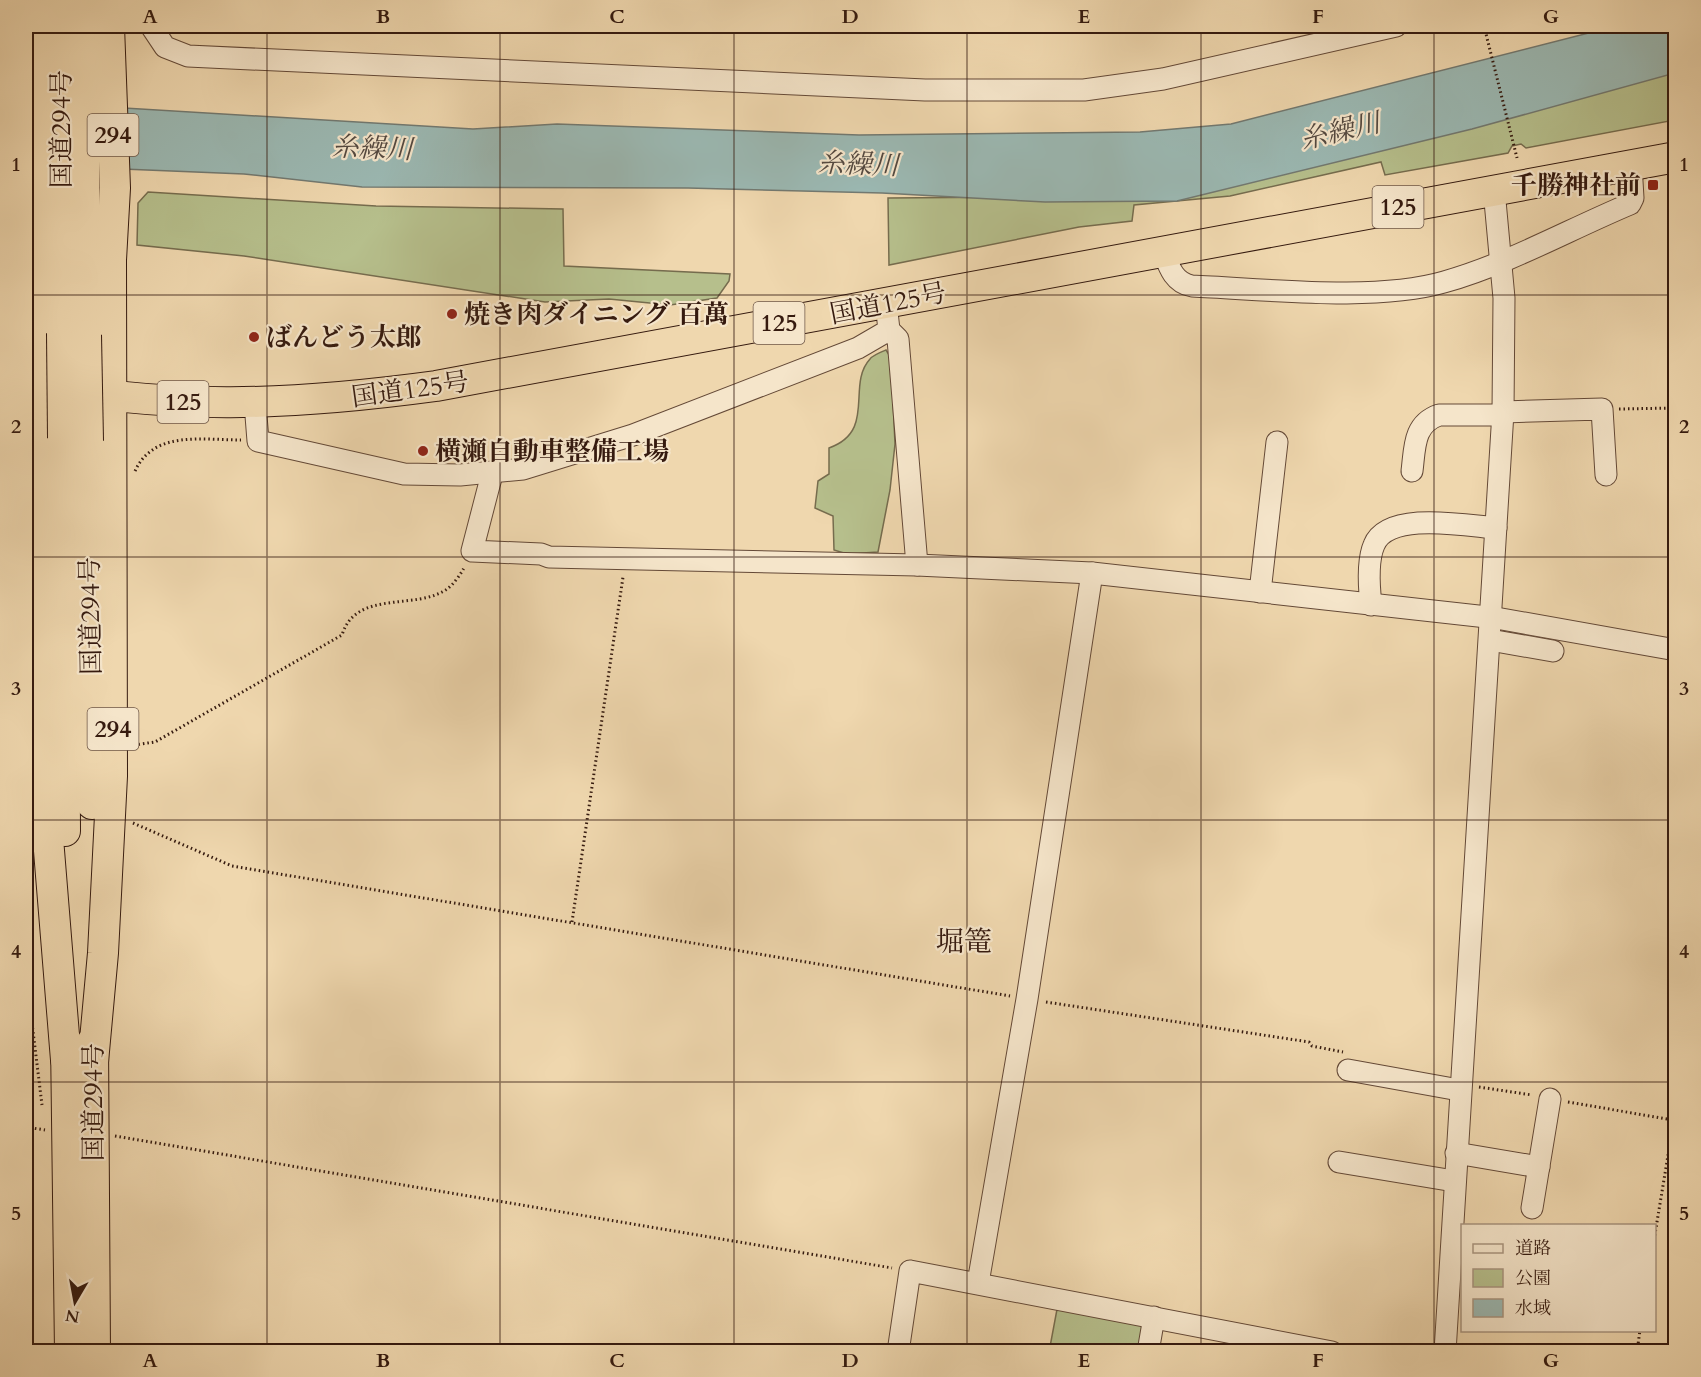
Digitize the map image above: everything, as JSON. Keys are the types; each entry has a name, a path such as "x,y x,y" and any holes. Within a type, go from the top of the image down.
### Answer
{"highway":[{"name":"294","path":"37,26 73,83 115,188 111,260 112,776 103,953 80,1061"},
{"name":"国道294号","path":"61,26 73,83"},
{"name":"国道294号","path":"83,26 73,83 60,188 74,334 80,1061 95,1352"},
{"name":"294","path":"73,83 109,26"},
{"name":"国道125号","path":"31,382 111,396 174,402 255,403 329,400 436,386 887,317 1163,251 1676,157"},
{"name":"294","path":"60,188 31,382 41,752 80,1061 70,1352"}],"street":[{"path":"152,26 165,47 188,56 925,90 1084,90 1163,79 1396,26"},
{"path":"1163,251 1171,271 1185,285 1324,291 1390,291 1442,283 1502,261 1629,204 1633,198 1631,165"},
{"path":"1445,1352 1459,1090 1503,413 1502,261 1494,190"},
{"path":"255,403 258,441 373,469 404,474 492,474 561,459 633,435 858,348 887,317 898,339 917,565"},
{"path":"1412,471 1417,432 1432,418 1439,415 1602,409 1606,475"},
{"path":"1260,592 1277,442"},
{"path":"492,474 472,551 626,559 917,565 1092,573 1491,619 1676,650"},
{"path":"1371,605 1369,588 1373,546 1386,532 1418,522 1496,528"},
{"path":"978,1283 1027,999 1092,573"},
{"path":"1490,640 1553,651"},
{"path":"1347,1062 1459,1090"},
{"path":"1532,1209 1550,1099"},
{"path":"1456,1153 1539,1167"},
{"path":"1339,1162 1454,1182"},
{"path":"897,1352 910,1271 1332,1352"},
{"path":"1148,1352 1154,1317"}],"path":[{"path":"1484,26 1516,155"},
{"path":"1602,409 1676,408"},
{"path":"135,483 135,471 143,456 155,447 174,441 258,441"},
{"path":"135,745 155,742 342,635 346,623 358,613 389,602 446,590 463,570 472,551"},
{"path":"572,922 626,559"},
{"path":"131,822 232,866 1027,999 1309,1042 1312,1046 1347,1062"},
{"path":"26,870 31,1015 42,1107"},
{"path":"1656,1228 1676,1107"},
{"path":"26,1127 45,1130 47,1141"},
{"path":"113,1136 910,1271"},
{"path":"1637,1352 1640,1332"}],"green space":[{"path":"1675,69 1675,120 1526,148 1521,144 1512,146 1508,153 1385,175 1381,162 1230,196 1134,205 1132,221 1079,227 889,265 888,198 1028,197"},
{"path":"148,192 376,206 563,209 564,266 730,274 729,281 717,298 670,305 609,299 545,302 244,256 137,245 138,203"},
{"path":"886,350 891,358 895,444 890,490 878,552 847,554 834,550 833,516 815,508 818,481 829,474 829,448 844,440 852,431 857,419 863,370 871,358"},
{"path":"1058,1304 1147,1326 1142,1351 1049,1352"}],"water":[{"name":"糸繰川","path":"1616,26 1675,26 1675,73 1472,129 1177,201 1045,202 882,193 688,188 362,187 244,174 26,165 26,102 473,129 557,124 859,135 1140,132 1231,124"}],"place":[{"name":"千勝神社前","path":"1653,185"},
{"name":"焼き肉ダイニング 百萬","path":"452,314"},
{"name":"ばんどう太郎","path":"254,337"},
{"name":"横瀬自動車整備工場","path":"423,451"}],"district":[{"name":"堀篭","path":"964,941"}]}
